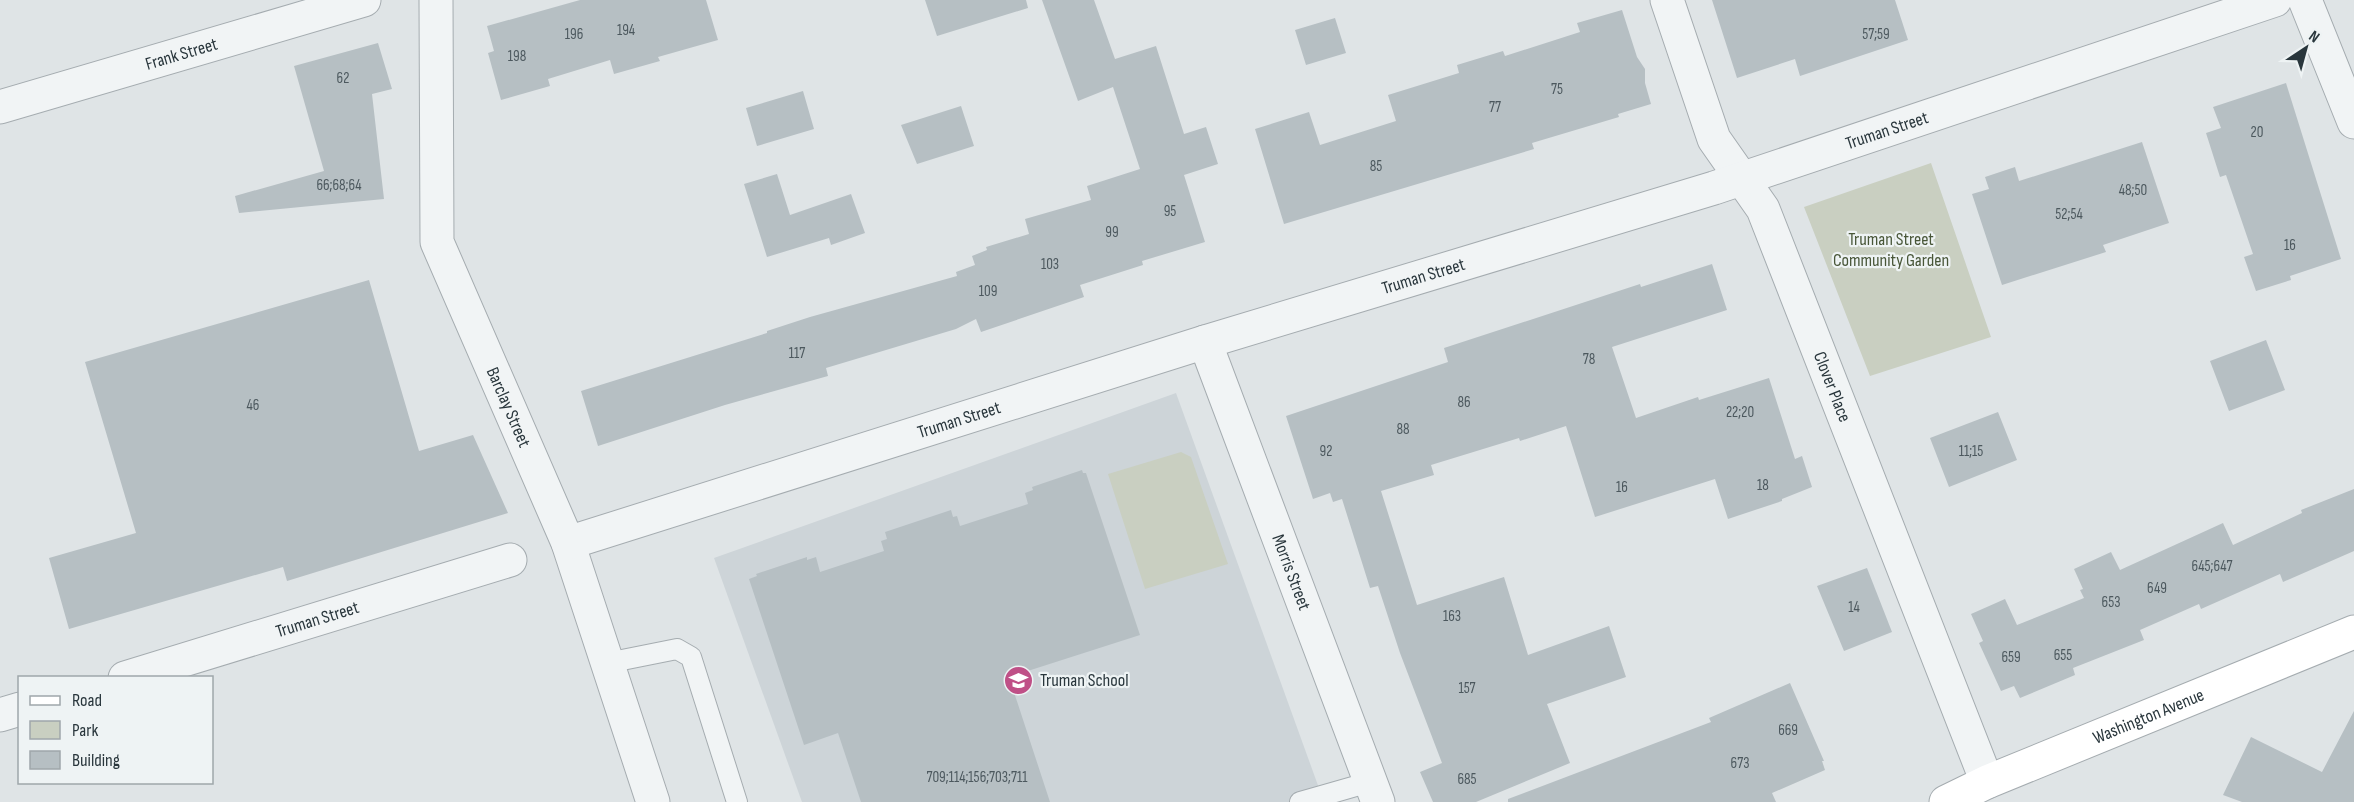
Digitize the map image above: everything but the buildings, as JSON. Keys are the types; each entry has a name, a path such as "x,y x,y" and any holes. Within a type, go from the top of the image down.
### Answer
{"main road":[{"name":"Washington Avenue","path":"1946,802 1987,782 2354,632"}],"street":[{"name":"Frank Street","path":"0,107 364,0"},
{"name":"Barclay Street","path":"436,0 437,242 568,543 653,802"},
{"name":"Clover Place","path":"1667,0 1714,139 1743,178 1767,219 1987,782"},
{"name":"Truman Street","path":"568,543 1205,342 1743,178 2275,0"},
{"path":"2305,0 2354,122"},
{"name":"Morris Street","path":"1205,342 1374,792"},
{"name":"Truman Street","path":"132,676 510,560"},
{"path":"0,715 18,710"}],"lane":[{"path":"607,663 677,649 692,657 737,802"},
{"path":"1300,802 1374,792"}],"shaded area":[{"name":"Truman School","path":"1176,393 1324,802 802,802 714,558"}],"green space":[{"name":"Truman Street Community Garden","path":"1931,163 1991,337 1870,376 1804,207"},
{"path":"1181,452 1191,457 1228,564 1145,589 1108,474"}],"place":[{"name":"Truman School","path":"1019,680"}]}
